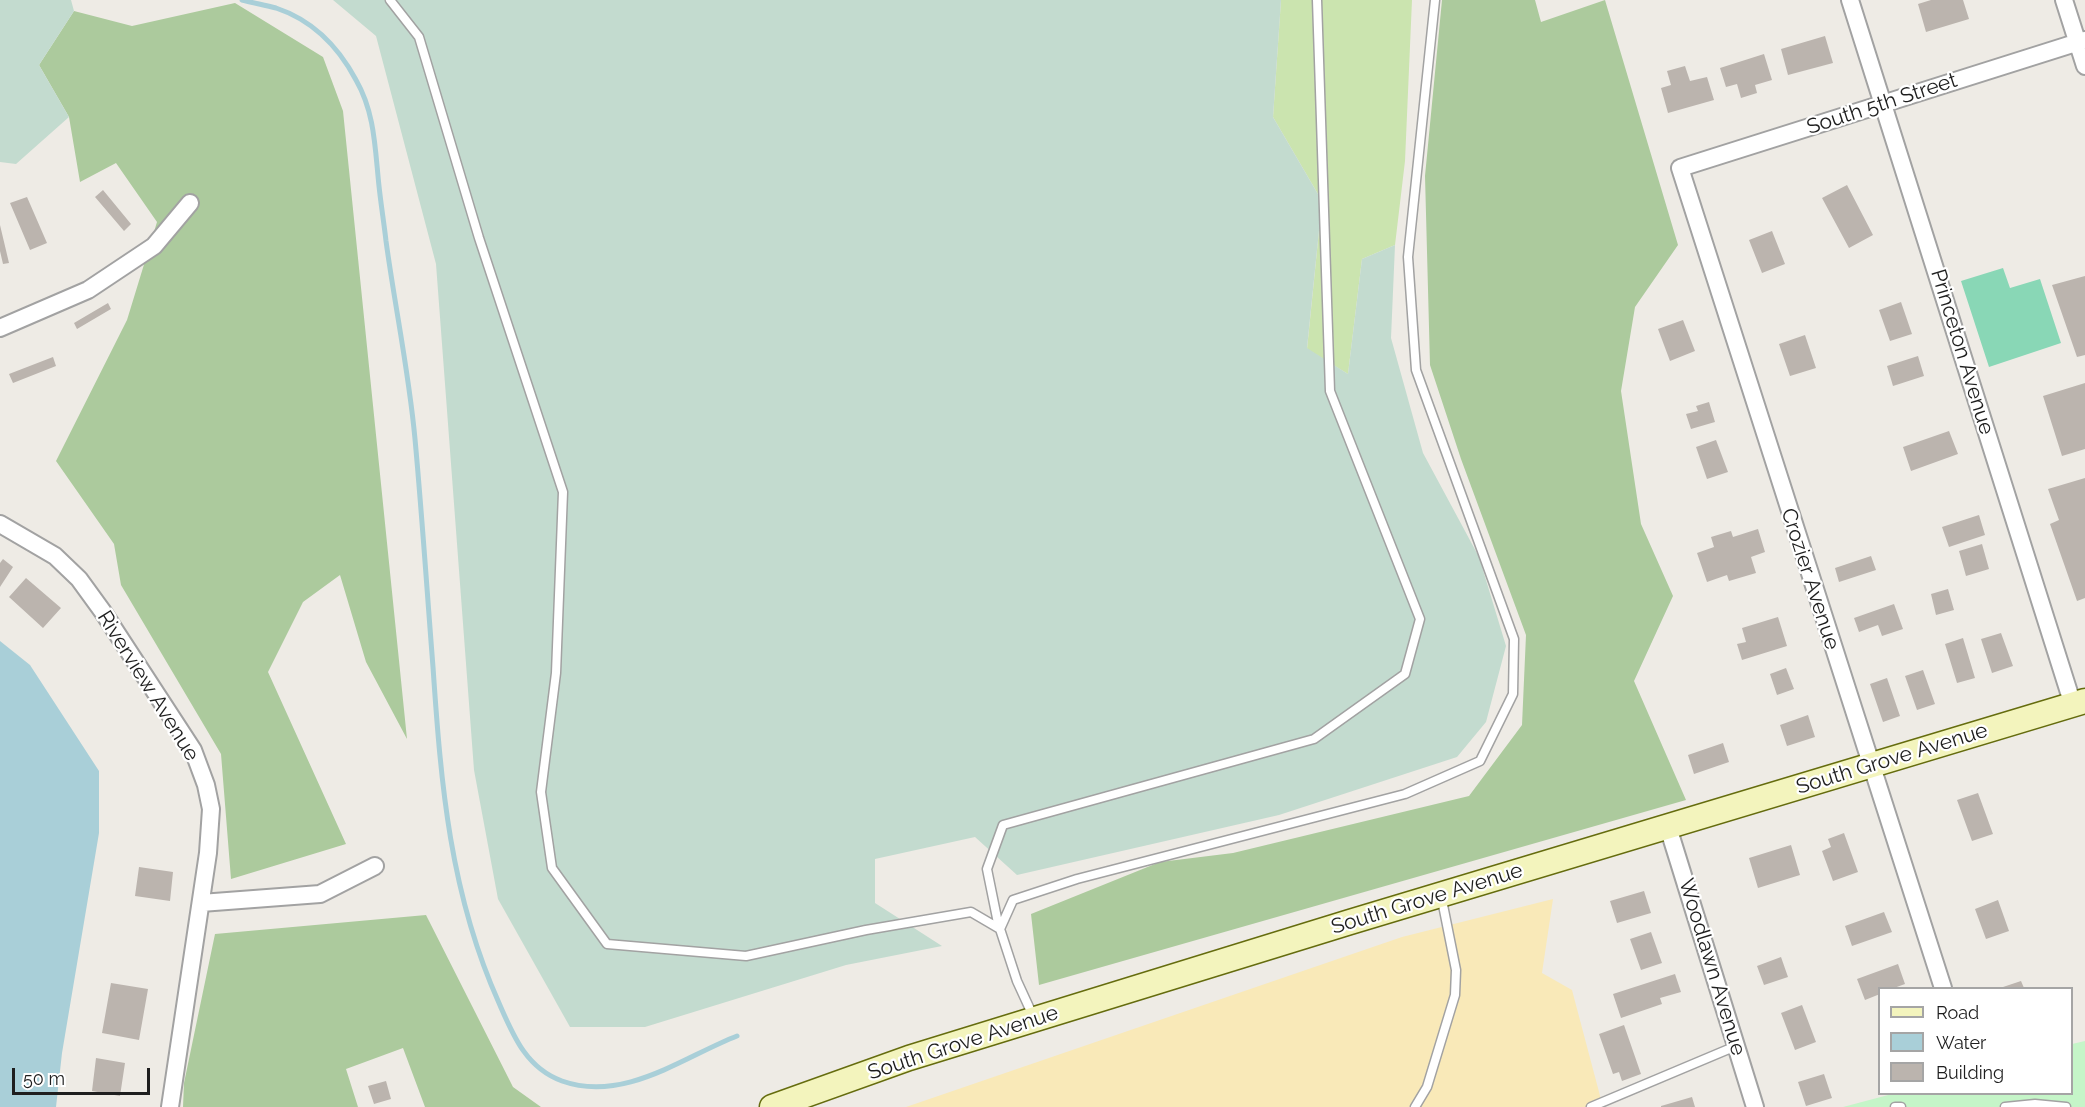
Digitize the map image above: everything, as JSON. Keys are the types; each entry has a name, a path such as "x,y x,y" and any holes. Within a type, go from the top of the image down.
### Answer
{"main road":[{"name":"South Grove Avenue","path":"772,1107 909,1058 1035,1019 2079,703"}],"street":[{"name":"Princeton Avenue","path":"1850,0 2079,703"},
{"path":"2064,0 2081,41 2085,66"},
{"name":"South 5th Street","path":"1680,168 2081,41"},
{"name":"Crozier Avenue","path":"1680,168 1942,987"},
{"path":"0,328 88,290 154,246 190,203"},
{"name":"Riverview Avenue","path":"0,524 55,556 79,579 193,750 206,785 211,809 201,903 170,1107"},
{"name":"Woodlawn Avenue","path":"1668,827 1755,1107"},
{"path":"201,903 320,894 375,866"}],"lane":[{"path":"390,0 419,37 479,238 563,492 556,673 541,792 552,868 607,944 747,956 866,930 971,912 1000,929"},
{"path":"1035,1019 1017,981 1000,929 987,869 1003,825 1314,740 1405,674 1420,620 1330,391 1317,0"},
{"path":"1000,929 1013,900 1077,879 1405,794 1480,761 1513,694 1514,639 1416,370 1407,257 1435,0"},
{"path":"1415,1107 1427,1087 1455,995 1456,970 1441,895"},
{"path":"1591,1107 1736,1046"},
{"path":"2006,1107 2035,1104 2066,1107"},
{"path":"1895,1107 1901,1107"}],"green space":[{"path":"0,0 71,0 74,11 39,65 69,117 16,164 0,162"},
{"path":"333,0 1281,0 1273,117 1322,201 1307,348 1348,374 1362,259 1395,245 1391,338 1423,453 1479,557 1506,646 1486,722 1457,757 1279,815 1017,875 975,837 875,859 875,903 942,946 846,965 645,1027 570,1027 498,899 474,770 436,264 376,36"},
{"path":"1281,0 1412,0 1405,161 1395,245 1362,259 1348,374 1307,349 1322,201 1273,117"},
{"path":"1442,0 1535,0 1541,22 1605,0 1678,245 1635,307 1621,391 1641,524 1673,596 1634,681 1686,800 1039,985 1031,914 1160,862 1233,853 1469,796 1522,725 1526,635 1461,459 1430,365 1425,176"},
{"path":"235,3 323,57 343,111 407,739 366,662 340,575 303,602 268,672 346,844 231,879 221,754 121,585 114,544 56,461 127,320 157,222 116,163 80,182 69,117 39,65 74,11 132,26"},
{"path":"2003,268 2010,288 2040,279 2061,343 1989,367 1961,281"},
{"path":"426,915 513,1087 541,1107 425,1107 403,1048 346,1069 358,1107 183,1107 184,1083 215,934"},
{"path":"2085,1041 2085,1107 1843,1107 1888,1095 2073,1095 2073,1044"}],"sand":[{"path":"1553,899 1542,973 1572,990 1603,1107 906,1107 1402,937"}],"water":[{"path":"0,641 30,665 99,771 99,833 62,1053 56,1107 0,1107"}],"building":[{"path":"1931,0 1963,0 1969,19 1926,32 1918,4"},
{"path":"1825,36 1833,63 1788,75 1781,49"},
{"path":"1764,54 1772,80 1755,85 1757,93 1741,98 1737,84 1726,87 1720,68"},
{"path":"1685,66 1690,81 1707,77 1714,100 1668,113 1661,88 1671,85 1667,71"},
{"path":"1847,185 1873,235 1849,248 1822,198"},
{"path":"103,190 131,224 124,231 95,197"},
{"path":"27,197 47,243 30,250 10,203"},
{"path":"0,225 9,263 3,264 0,251"},
{"path":"1772,231 1785,264 1762,273 1749,240"},
{"path":"2085,276 2085,355 2077,357 2052,285"},
{"path":"1901,302 1912,334 1890,341 1879,310"},
{"path":"108,303 111,309 77,329 74,323"},
{"path":"1683,320 1695,351 1670,361 1658,329"},
{"path":"1805,335 1816,368 1790,376 1779,344"},
{"path":"1918,356 1924,376 1893,386 1887,366"},
{"path":"53,357 56,366 13,383 9,374"},
{"path":"2085,383 2085,449 2062,456 2043,396"},
{"path":"1709,402 1715,422 1691,429 1686,414 1698,411 1696,406"},
{"path":"1949,431 1958,454 1911,471 1903,447"},
{"path":"1716,440 1728,472 1707,479 1696,447"},
{"path":"2085,478 2085,598 2077,601 2050,524 2059,520 2048,489"},
{"path":"1979,515 1985,535 1949,547 1942,527"},
{"path":"1758,529 1765,552 1751,557 1756,573 1729,581 1727,575 1707,582 1697,553 1714,547 1711,537 1731,531 1733,537"},
{"path":"1982,544 1989,569 1966,576 1959,551"},
{"path":"1871,556 1876,570 1839,582 1835,568"},
{"path":"3,559 13,567 0,587 0,563"},
{"path":"26,578 61,608 43,628 9,597"},
{"path":"1948,589 1954,610 1936,615 1931,594"},
{"path":"1894,604 1903,629 1882,636 1878,625 1859,632 1854,618"},
{"path":"1778,617 1787,646 1742,660 1737,644 1746,642 1742,628"},
{"path":"2001,633 2013,666 1992,673 1981,639"},
{"path":"1963,638 1975,678 1957,683 1945,644"},
{"path":"1786,668 1794,689 1777,695 1770,674"},
{"path":"1923,670 1935,704 1917,710 1905,676"},
{"path":"1887,678 1900,716 1883,722 1870,684"},
{"path":"1808,715 1815,737 1787,746 1780,725"},
{"path":"1723,743 1729,762 1694,774 1688,755"},
{"path":"1978,793 1993,834 1972,841 1957,800"},
{"path":"1844,833 1858,872 1833,881 1822,851 1831,847 1828,839"},
{"path":"1791,845 1800,875 1758,888 1749,858"},
{"path":"139,867 173,872 170,901 135,896"},
{"path":"1644,891 1651,913 1617,923 1610,901"},
{"path":"1998,900 2009,931 1986,939 1975,909"},
{"path":"1884,912 1892,932 1852,946 1845,926"},
{"path":"1651,932 1662,963 1641,970 1630,939"},
{"path":"1781,957 1788,977 1764,985 1757,966"},
{"path":"1898,964 1905,984 1897,987 1878,987 1878,995 1865,1000 1857,979"},
{"path":"1675,974 1681,992 1660,998 1662,1004 1621,1018 1613,994"},
{"path":"2021,981 2024,987 2003,987"},
{"path":"111,983 148,989 139,1040 102,1033"},
{"path":"1802,1005 1816,1042 1795,1050 1781,1013"},
{"path":"1624,1025 1641,1074 1622,1081 1619,1072 1613,1074 1599,1034"},
{"path":"96,1058 125,1063 120,1096 92,1091"},
{"path":"1824,1074 1832,1098 1806,1106 1798,1082"},
{"path":"386,1081 391,1099 374,1104 368,1086"},
{"path":"1692,1097 1695,1107 1661,1107 1661,1106"}],"waterway":[{"path":"242,0 289,13 323,36 349,68 362,93 371,118 386,241 412,414 444,796 469,921 482,962 510,1027 522,1049 539,1068 562,1081 585,1086 608,1086 653,1075 737,1036"}]}
